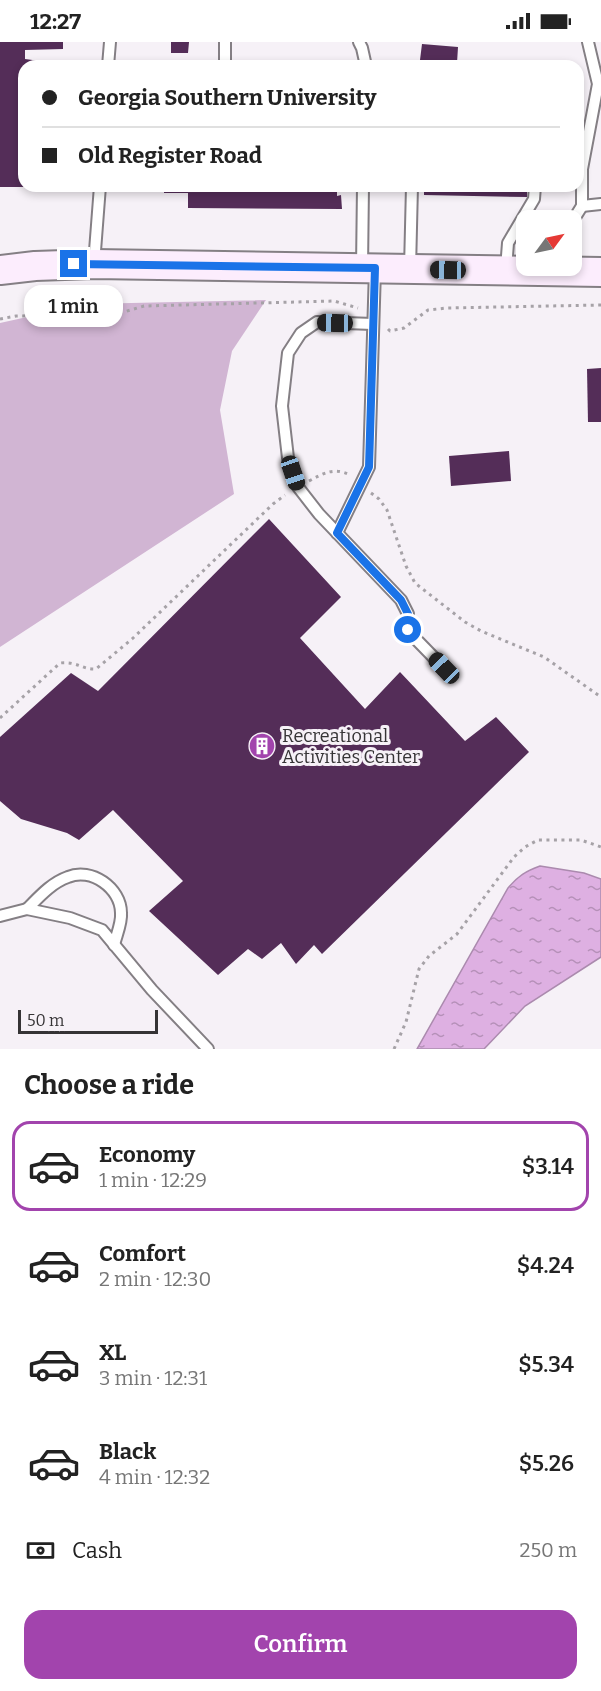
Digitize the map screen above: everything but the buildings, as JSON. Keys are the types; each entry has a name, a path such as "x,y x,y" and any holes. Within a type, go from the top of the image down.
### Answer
{"street":[{"path":"0,270 94,264 516,270"},
{"path":"582,271 601,272"}],"lane":[{"path":"108,60 110,42"},
{"path":"225,42 225,60"},
{"path":"359,42 365,60"},
{"path":"584,159 598,84 588,42"},
{"path":"94,264 100,192"},
{"path":"337,533 369,467 373,321 363,192"},
{"path":"410,269 412,192"},
{"path":"506,270 508,243 534,199 535,192"},
{"path":"580,210 582,206 582,192"},
{"path":"582,206 601,204"},
{"path":"373,321 317,322 301,333 288,353 282,406 288,458 298,487 337,533 401,600 408,614 408,630 444,668"},
{"path":"27,909 48,889 68,876 84,873 103,881 118,897 122,914 114,945"},
{"path":"0,916 27,909 70,918 102,930 152,990 208,1049"}],"path":[{"path":"0,319 16,316 117,314 144,306 334,301 357,307 373,321 390,331 404,328 428,310 601,305"},
{"path":"0,718 60,663 76,663 92,670 96,669 132,639 273,504 328,471 339,470 348,474 379,499 387,510 403,560 415,583 465,622 482,632 544,657 601,697"},
{"path":"394,1049 406,1022 420,969 429,956 457,934 514,857 525,847 538,840 581,840 601,847"}],"shaded area":[{"path":"266,300 232,351 220,410 234,494 0,647 0,323 86,304"}],"water":[{"path":"540,866 584,873 601,879 601,957 525,1006 484,1049 417,1049 508,888 522,874"}],"place":[{"name":"Recreational Activities Center","path":"262,746"}],"route":[{"path":"74,264 375,268 369,467 337,533 401,600 408,614 408,630"}]}
